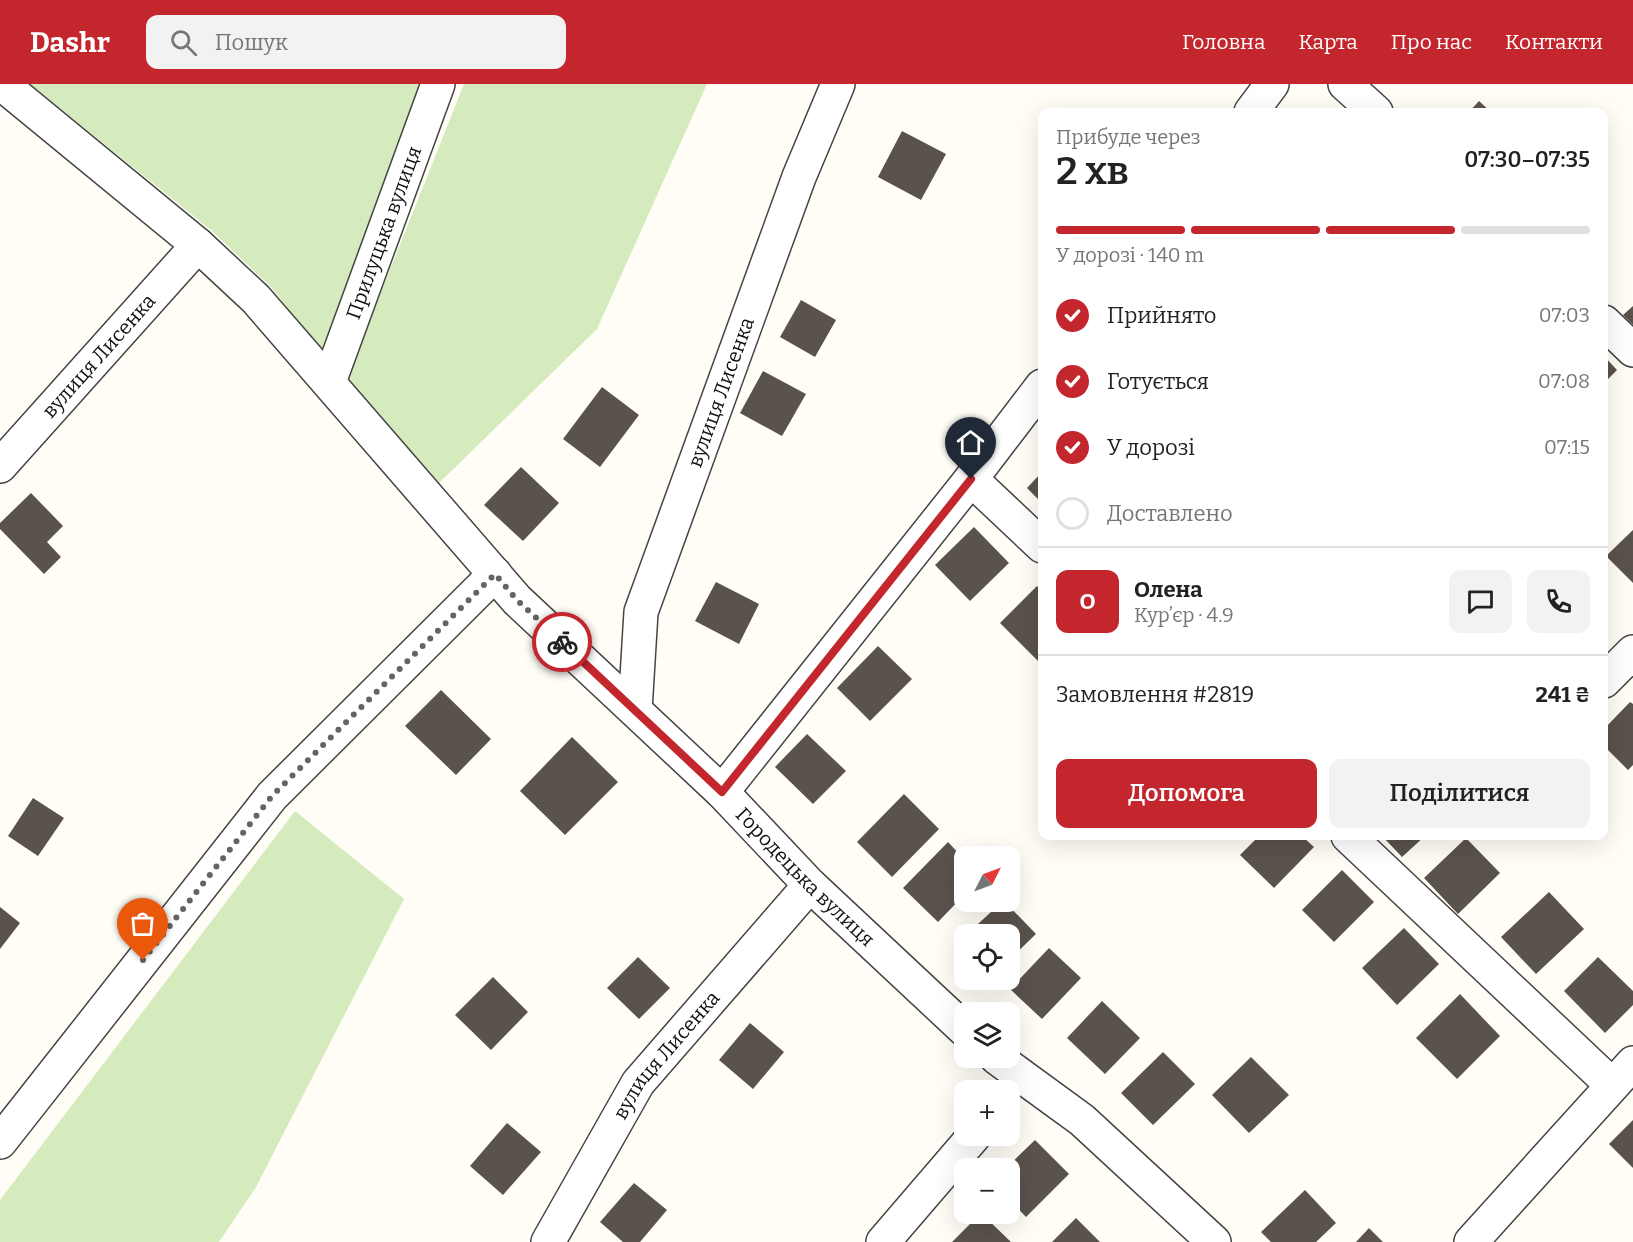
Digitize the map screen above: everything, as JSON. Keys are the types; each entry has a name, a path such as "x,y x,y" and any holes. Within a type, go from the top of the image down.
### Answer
{"street":[{"name":"Городецька вулиця","path":"2,84 198,245 256,299 517,600 722,792 810,885 954,1020"},
{"name":"Прилуцька вулиця","path":"329,382 438,84"},
{"name":"вулиця Лисенка","path":"635,710 641,612 799,177 838,84"},
{"path":"1254,108 1272,84"},
{"path":"1345,84 1372,108"},
{"name":"вулиця Лисенка","path":"0,466 198,245"},
{"path":"1608,326 1633,350"},
{"path":"722,792 1038,391"},
{"path":"971,479 1038,542"},
{"path":"0,1142 272,796 495,574"},
{"path":"1608,677 1633,652"},
{"path":"1353,840 1623,1074 1471,1242"},
{"name":"вулиця Лисенка","path":"548,1242 638,1083 810,885"},
{"path":"1020,1087 1082,1120 1214,1242"},
{"path":"883,1242 965,1146"}],"green space":[{"path":"30,84 420,84 324,355 272,288 211,230"},
{"path":"464,84 707,84 597,329 437,485 346,380"},
{"path":"295,811 404,899 256,1187 219,1242 0,1242 0,1200"}],"building":[{"path":"1479,101 1487,108 1473,108"},
{"path":"902,131 946,154 921,200 878,177"},
{"path":"801,300 836,320 815,357 780,337"},
{"path":"1633,306 1633,325 1623,315"},
{"path":"1608,360 1617,370 1608,379"},
{"path":"763,371 806,394 782,436 740,413"},
{"path":"602,387 639,415 600,467 563,439"},
{"path":"521,467 559,503 523,541 484,505"},
{"path":"1038,476 1038,499 1027,488"},
{"path":"31,493 63,526 47,542 61,557 44,574 0,529 0,523"},
{"path":"974,527 1009,563 970,601 935,565"},
{"path":"1633,530 1633,583 1608,558 1608,554"},
{"path":"716,582 759,604 739,644 695,621"},
{"path":"1037,586 1038,661 1000,623"},
{"path":"878,646 912,679 870,721 837,688"},
{"path":"441,690 491,739 456,775 405,726"},
{"path":"1630,702 1633,704 1633,765 1628,770 1608,750 1608,725"},
{"path":"807,734 846,771 813,804 775,767"},
{"path":"572,737 618,782 565,835 520,791"},
{"path":"904,794 939,829 892,877 857,842"},
{"path":"33,798 64,818 38,856 8,836"},
{"path":"1255,840 1306,840 1314,847 1274,888 1240,855"},
{"path":"1386,840 1421,840 1402,857"},
{"path":"1464,840 1468,840 1500,873 1458,914 1424,878"},
{"path":"948,842 954,848 954,905 938,922 903,888"},
{"path":"1342,870 1374,902 1334,942 1302,910"},
{"path":"1549,892 1584,929 1536,974 1501,937"},
{"path":"0,907 20,923 0,949"},
{"path":"991,912 1015,912 1036,934 1020,949 1020,924 978,924"},
{"path":"1404,928 1439,964 1397,1005 1362,968"},
{"path":"1049,948 1081,978 1042,1019 1011,990 1020,990 1020,978"},
{"path":"638,957 670,988 639,1019 607,988"},
{"path":"1598,957 1633,991 1633,1005 1605,1033 1564,991"},
{"path":"493,977 528,1012 491,1050 455,1015"},
{"path":"1460,994 1500,1036 1457,1079 1416,1038"},
{"path":"1102,1001 1140,1038 1105,1074 1067,1038"},
{"path":"750,1023 784,1052 753,1089 719,1060"},
{"path":"1163,1052 1195,1084 1153,1125 1121,1093"},
{"path":"1251,1057 1289,1095 1249,1133 1212,1095"},
{"path":"1633,1120 1633,1168 1609,1144"},
{"path":"507,1123 541,1152 503,1195 470,1166"},
{"path":"1035,1140 1069,1174 1026,1217 1020,1211 1020,1158 1016,1158"},
{"path":"634,1183 667,1210 640,1242 623,1242 600,1222"},
{"path":"1305,1190 1336,1223 1316,1242 1271,1242 1261,1232"},
{"path":"1076,1218 1100,1242 1052,1242"},
{"path":"970,1224 992,1224 1011,1242 952,1242"},
{"path":"1369,1228 1383,1242 1356,1242"}],"way so far":[{"path":"143,960 272,796 495,574 517,600 562,642"}],"route":[{"path":"562,642 722,792 971,479"}]}
